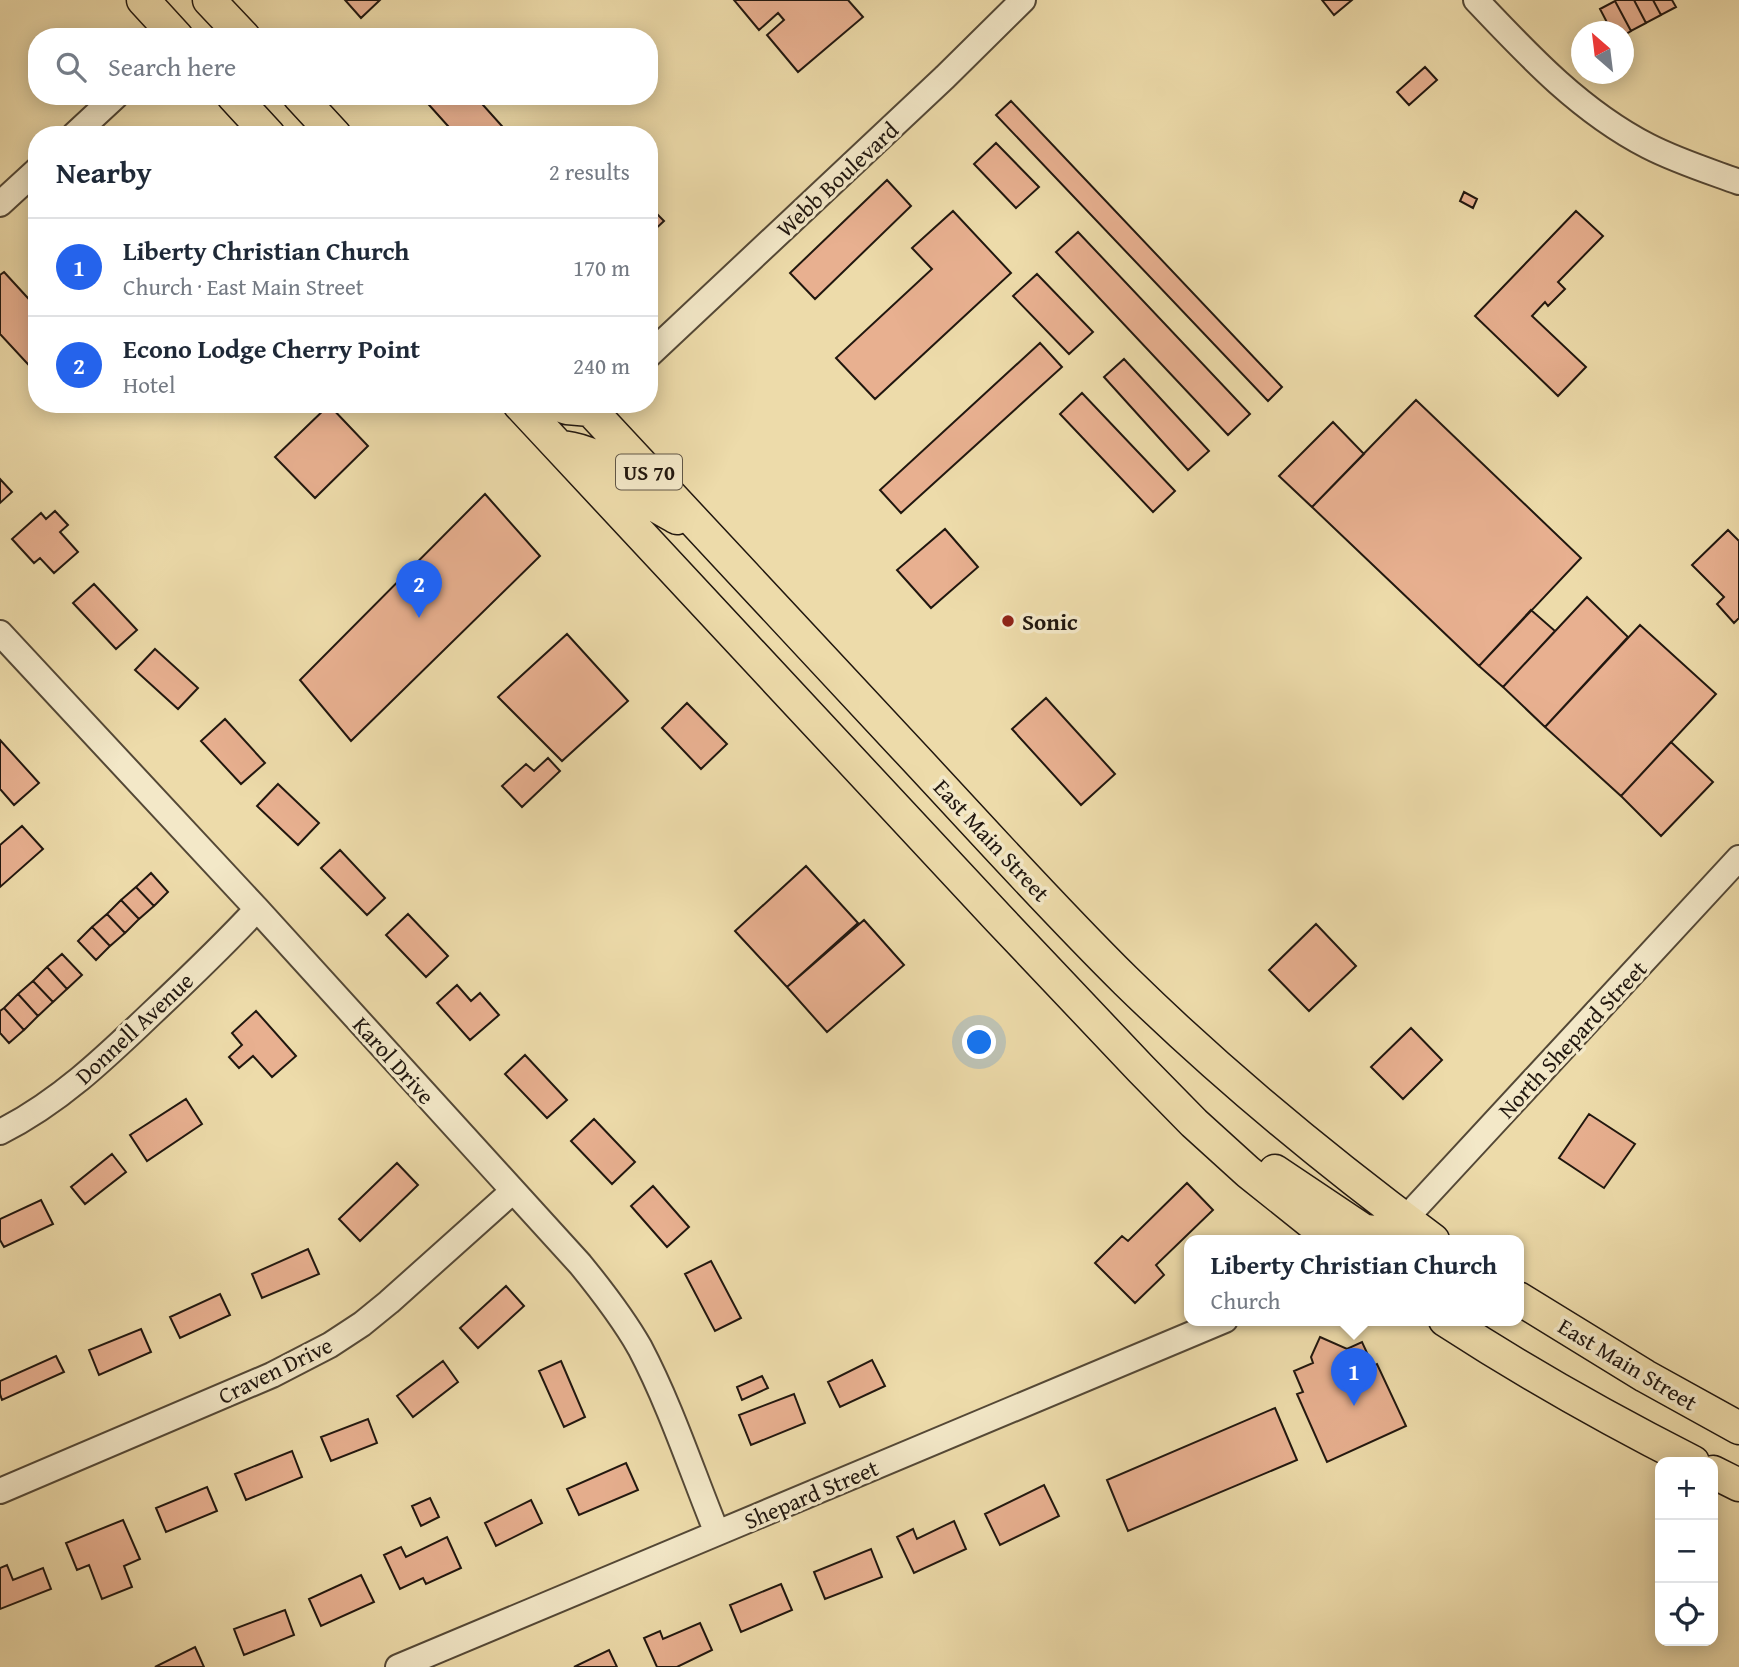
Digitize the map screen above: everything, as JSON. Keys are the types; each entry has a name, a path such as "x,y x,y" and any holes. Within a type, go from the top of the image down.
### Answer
{"main road":[{"path":"143,0 169,28"},
{"path":"209,0 235,28"},
{"path":"241,105 261,126"},
{"path":"307,105 327,126"},
{"path":"527,413 999,919 1194,1123 1248,1172 1327,1235"},
{"name":"East Main Street","path":"597,413 707,535 1125,980 1233,1080 1315,1149 1426,1235"},
{"path":"558,446 573,448 596,457 613,468 646,500 707,535"},
{"path":"999,919 1034,886"},
{"path":"1194,1123 1292,1181 1363,1230 1382,1232 1405,1219"},
{"name":"East Main Street","path":"1524,1302 1645,1376 1739,1428"},
{"path":"1524,1318 1582,1338"},
{"path":"1454,1326 1552,1386 1684,1457"},
{"path":"1718,1474 1739,1485"}],"street":[{"name":"Webb Boulevard","path":"658,347 945,78 1023,0"},
{"path":"1476,0 1555,80 1616,127 1649,147 1739,182"},
{"path":"84,126 106,105"},
{"path":"0,204 28,178"},
{"name":"Karol Drive","path":"0,633 257,909 599,1287 639,1346 717,1533"},
{"name":"North Shepard Street","path":"1405,1219 1739,858"},
{"name":"Donnell Avenue","path":"0,1132 45,1106 94,1066 197,970 257,909"},
{"name":"Craven Drive","path":"0,1491 272,1375 330,1345 389,1302 513,1191"},
{"name":"Shepard Street","path":"398,1667 1210,1326"}],"building":[{"path":"345,0 380,0 361,18"},
{"path":"734,0 848,0 863,17 798,72 767,35 784,20 778,13 759,30"},
{"path":"1322,0 1352,0 1334,15"},
{"path":"1634,0 1646,23 1634,29 1634,21 1626,21 1615,1"},
{"path":"1634,0 1653,0 1661,15 1646,23"},
{"path":"1653,0 1672,0 1676,7 1661,15"},
{"path":"1615,1 1626,21 1606,21 1600,9"},
{"path":"1425,67 1437,80 1409,105 1397,92"},
{"path":"1011,101 1282,387 1268,401 996,115"},
{"path":"429,105 483,105 502,126 448,126"},
{"path":"996,143 1039,187 1016,208 974,164"},
{"path":"887,180 911,206 815,299 790,273"},
{"path":"1464,192 1477,199 1473,208 1460,201"},
{"path":"953,211 1011,273 875,399 836,358 932,269 912,248"},
{"path":"1576,211 1603,236 1558,282 1565,289 1548,306 1545,302 1532,316 1586,367 1558,396 1475,316"},
{"path":"658,215 664,221 658,227"},
{"path":"1078,232 1250,414 1228,435 1056,252"},
{"path":"4,272 28,298 28,364 0,334 0,275"},
{"path":"1037,274 1093,332 1069,354 1013,296"},
{"path":"1040,343 1062,367 901,513 880,490"},
{"path":"1124,359 1209,451 1188,470 1104,377"},
{"path":"1082,393 1175,491 1153,512 1060,414"},
{"path":"1416,400 1581,558 1479,666 1312,507"},
{"path":"321,413 337,413 368,446 315,498 275,457"},
{"path":"1333,422 1364,454 1312,507 1279,476"},
{"path":"0,479 12,492 0,503"},
{"path":"485,494 540,556 351,741 300,680"},
{"path":"55,511 68,525 60,532 78,552 54,573 40,558 34,563 12,539 41,513 46,519"},
{"path":"945,529 978,567 931,608 897,570"},
{"path":"1728,530 1739,541 1739,618 1734,623 1717,604 1724,597 1692,565"},
{"path":"94,584 137,630 116,649 73,603"},
{"path":"1587,597 1628,637 1545,727 1503,687"},
{"path":"1531,610 1555,631 1503,687 1479,666"},
{"path":"1640,625 1716,694 1621,796 1545,727"},
{"path":"567,634 628,701 562,761 498,697"},
{"path":"155,649 198,688 178,709 135,670"},
{"path":"1046,698 1115,774 1081,805 1012,729"},
{"path":"687,703 727,744 701,769 662,728"},
{"path":"225,719 265,763 241,784 201,741"},
{"path":"0,740 39,783 14,805 0,789"},
{"path":"1671,742 1713,782 1661,836 1621,796"},
{"path":"548,758 560,771 522,807 502,786 526,764 534,771"},
{"path":"278,784 319,823 298,845 257,806"},
{"path":"22,826 43,849 0,887 0,845"},
{"path":"340,850 385,898 367,915 321,868"},
{"path":"806,866 858,923 787,987 735,931"},
{"path":"151,873 168,892 154,906 136,887"},
{"path":"136,887 154,906 139,919 121,900"},
{"path":"121,900 139,919 125,933 107,914"},
{"path":"107,914 125,933 110,946 92,927"},
{"path":"408,914 448,956 426,977 386,935"},
{"path":"864,920 904,965 827,1032 787,987"},
{"path":"1316,924 1356,966 1309,1011 1269,970"},
{"path":"92,927 110,946 96,960 78,941"},
{"path":"62,954 82,975 67,989 47,967"},
{"path":"47,967 67,989 53,1002 33,981"},
{"path":"33,981 53,1002 38,1016 18,994"},
{"path":"457,985 471,1001 480,993 499,1015 470,1040 437,1003"},
{"path":"18,994 38,1016 24,1030 4,1008"},
{"path":"4,1008 24,1030 9,1043 0,1033 0,1011"},
{"path":"256,1011 296,1056 272,1077 253,1056 239,1068 229,1057 242,1045 232,1033"},
{"path":"1411,1028 1442,1060 1403,1099 1371,1067"},
{"path":"525,1055 567,1100 547,1118 505,1074"},
{"path":"186,1099 202,1124 147,1161 130,1135"},
{"path":"1589,1114 1635,1144 1604,1188 1559,1158"},
{"path":"594,1119 635,1162 612,1184 571,1141"},
{"path":"112,1154 126,1172 85,1204 71,1187"},
{"path":"397,1163 418,1185 360,1241 339,1219"},
{"path":"1187,1183 1213,1210 1184,1235 1156,1265 1164,1275 1135,1303 1095,1263 1122,1236 1128,1241"},
{"path":"653,1186 689,1227 667,1247 631,1206"},
{"path":"41,1200 53,1224 4,1247 0,1240 0,1219"},
{"path":"308,1249 319,1274 262,1298 252,1274"},
{"path":"711,1261 741,1318 715,1331 685,1274"},
{"path":"506,1286 524,1306 478,1348 460,1328"},
{"path":"220,1294 230,1315 180,1338 170,1317"},
{"path":"141,1329 151,1352 99,1375 89,1350"},
{"path":"1320,1337 1347,1349 1362,1342 1373,1366 1377,1364 1406,1426 1327,1462 1297,1394 1303,1392 1294,1371 1313,1363 1311,1357"},
{"path":"56,1356 64,1372 2,1400 0,1381"},
{"path":"872,1360 885,1386 840,1407 828,1382"},
{"path":"443,1361 458,1382 413,1417 397,1396"},
{"path":"561,1361 585,1417 564,1427 539,1371"},
{"path":"762,1376 768,1388 742,1400 737,1387"},
{"path":"794,1394 805,1423 751,1445 739,1415"},
{"path":"1275,1408 1297,1460 1128,1531 1107,1480"},
{"path":"368,1419 377,1443 331,1461 321,1437"},
{"path":"292,1451 302,1477 246,1500 235,1474"},
{"path":"626,1463 638,1490 579,1515 567,1489"},
{"path":"1044,1485 1059,1516 1000,1545 985,1514"},
{"path":"207,1487 217,1511 166,1532 156,1508"},
{"path":"430,1498 439,1517 421,1526 412,1506"},
{"path":"531,1500 542,1523 496,1546 485,1523"},
{"path":"123,1520 140,1559 124,1566 132,1587 102,1599 89,1565 77,1570 66,1543"},
{"path":"954,1521 966,1549 914,1573 897,1537 913,1529 917,1539"},
{"path":"447,1537 461,1568 426,1584 423,1578 400,1589 384,1555 401,1547 406,1557"},
{"path":"871,1549 882,1577 825,1599 814,1572"},
{"path":"7,1565 13,1580 43,1568 51,1589 0,1609 0,1568"},
{"path":"361,1575 374,1602 321,1626 309,1599"},
{"path":"781,1584 792,1610 741,1632 730,1605"},
{"path":"285,1610 294,1635 244,1655 234,1629"},
{"path":"700,1623 712,1650 677,1667 657,1667 644,1638 660,1631 663,1639"},
{"path":"195,1647 204,1667 155,1667"},
{"path":"609,1650 617,1667 574,1667"}],"place":[{"name":"Econo Lodge Cherry Point","path":"419,618"},
{"name":"Sonic","path":"1008,621"},
{"name":"Liberty Christian Church","path":"1354,1406"}]}
